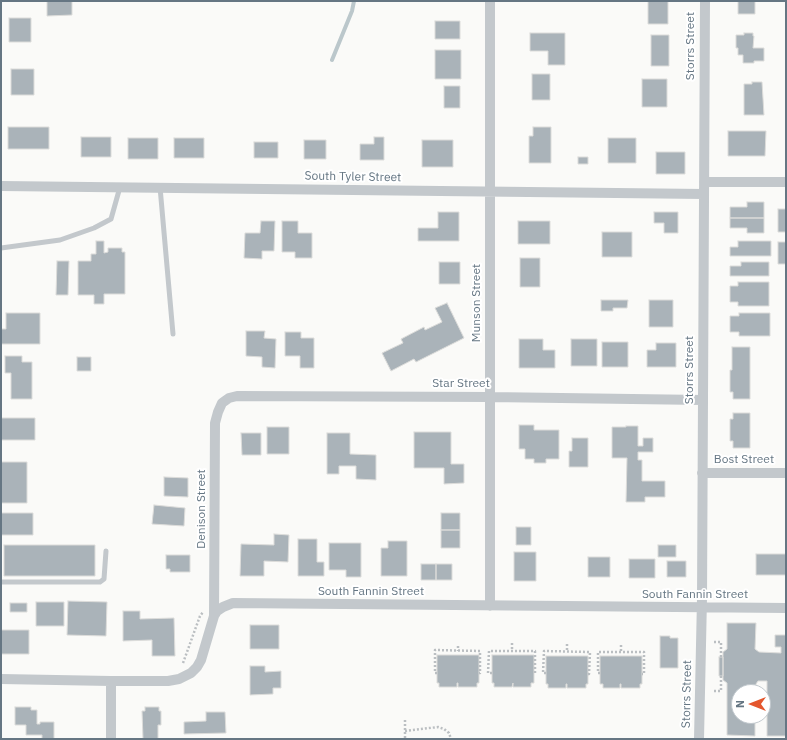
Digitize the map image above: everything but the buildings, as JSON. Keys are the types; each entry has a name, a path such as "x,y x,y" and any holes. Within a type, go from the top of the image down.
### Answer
{"street":[{"name":"Munson Street","path":"490,1 490,606"},
{"name":"Storrs Street","path":"699,739 703,400 705,1"},
{"path":"704,182 786,182"},
{"name":"South Tyler Street","path":"1,186 704,194"},
{"name":"Star Street","path":"222,403 229,398 236,396 703,400"},
{"name":"Denison Street","path":"214,616 215,423 222,403"},
{"name":"Bost Street","path":"702,473 786,473"},
{"name":"South Fannin Street","path":"214,616 217,611 233,603 786,608"},
{"path":"1,679 168,681 178,679 185,676 197,667 201,660 214,616"},
{"path":"111,681 111,739"}],"lane":[{"path":"1,248 60,240 94,228 111,219 120,187"},
{"path":"160,187 173,334"},
{"path":"1,582 100,582 104,579 106,551"}],"path":[{"path":"180,666 184,662 200,616 206,606"},
{"path":"714,642 721,642 721,657"},
{"path":"512,643 512,651"},
{"path":"566,644 566,652"},
{"path":"621,645 621,652"},
{"path":"458,646 458,651"},
{"path":"437,672 435,672 435,650 480,651 479,673"},
{"path":"492,672 488,672 489,651 535,651 534,673"},
{"path":"546,673 543,673 544,651 590,652 590,674 588,674"},
{"path":"600,673 598,673 598,652 644,652 644,674 642,674"},
{"path":"714,691 721,691 721,676"},
{"path":"405,720 405,739"},
{"path":"405,731 438,727 444,728 449,733 451,739"}],"waterway":[{"path":"332,60 352,11 354,1"}]}
